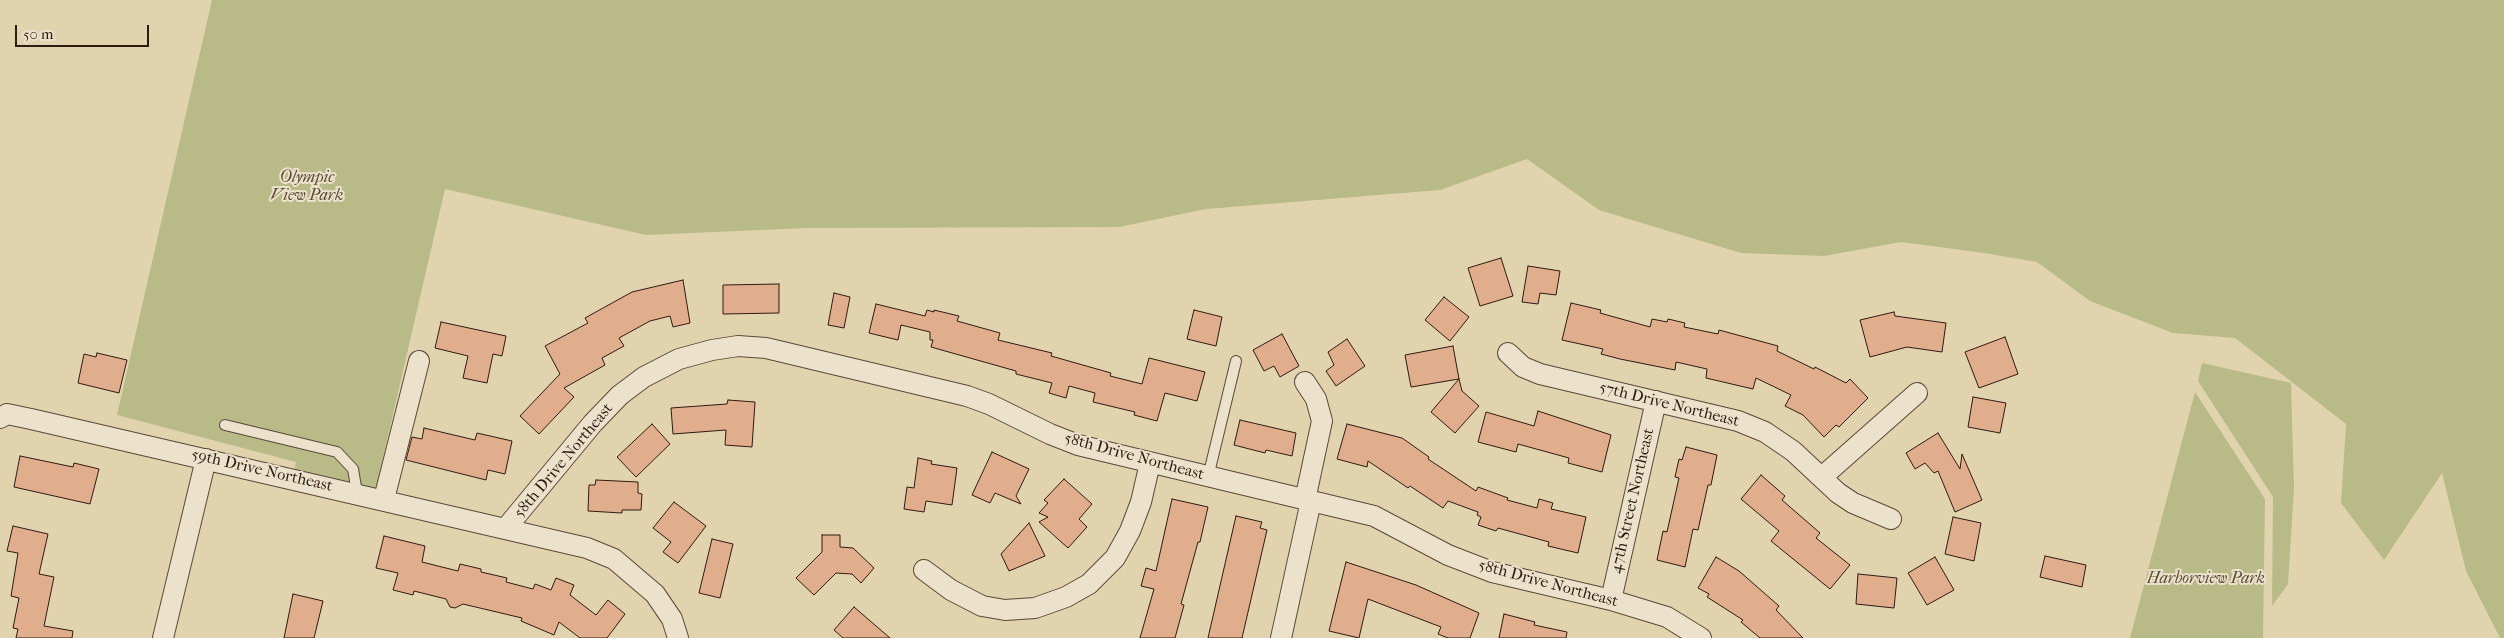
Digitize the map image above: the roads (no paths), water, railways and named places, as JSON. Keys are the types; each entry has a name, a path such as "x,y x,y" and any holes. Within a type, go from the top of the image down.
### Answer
{"street":[{"name":"58th Drive Northeast","path":"506,528 593,423 620,395 644,377 679,359 712,350 738,346 766,348 806,356 967,396 989,404 1050,434 1078,445 1374,516 1448,554 1492,572 1611,600 1667,617 1701,638"},
{"name":"57th Drive Northeast","path":"1508,353 1523,367 1540,374 1738,421 1765,432 1793,450 1853,503 1891,519"},
{"path":"384,499 419,361"},
{"path":"1280,638 1322,421 1316,398 1305,382"},
{"path":"1822,477 1917,393"},
{"name":"47th Street Northeast","path":"1611,600 1656,400"},
{"name":"59th Drive Northeast","path":"0,418 7,414 31,419 384,499"},
{"path":"163,638 206,459"},
{"path":"924,570 951,590 982,606 1004,610 1035,608 1066,598 1089,584 1115,558 1130,531 1150,463"},
{"name":"58th Drive Northeast","path":"384,499 587,548 614,559 655,594 672,619 678,638"}],"lane":[{"path":"1208,477 1236,361"},
{"path":"225,425 337,452 354,469 357,493"}],"park label":[{"name":"Olympic View Park","path":"307,187"},
{"name":"Harborview Park","path":"2206,579"}]}
